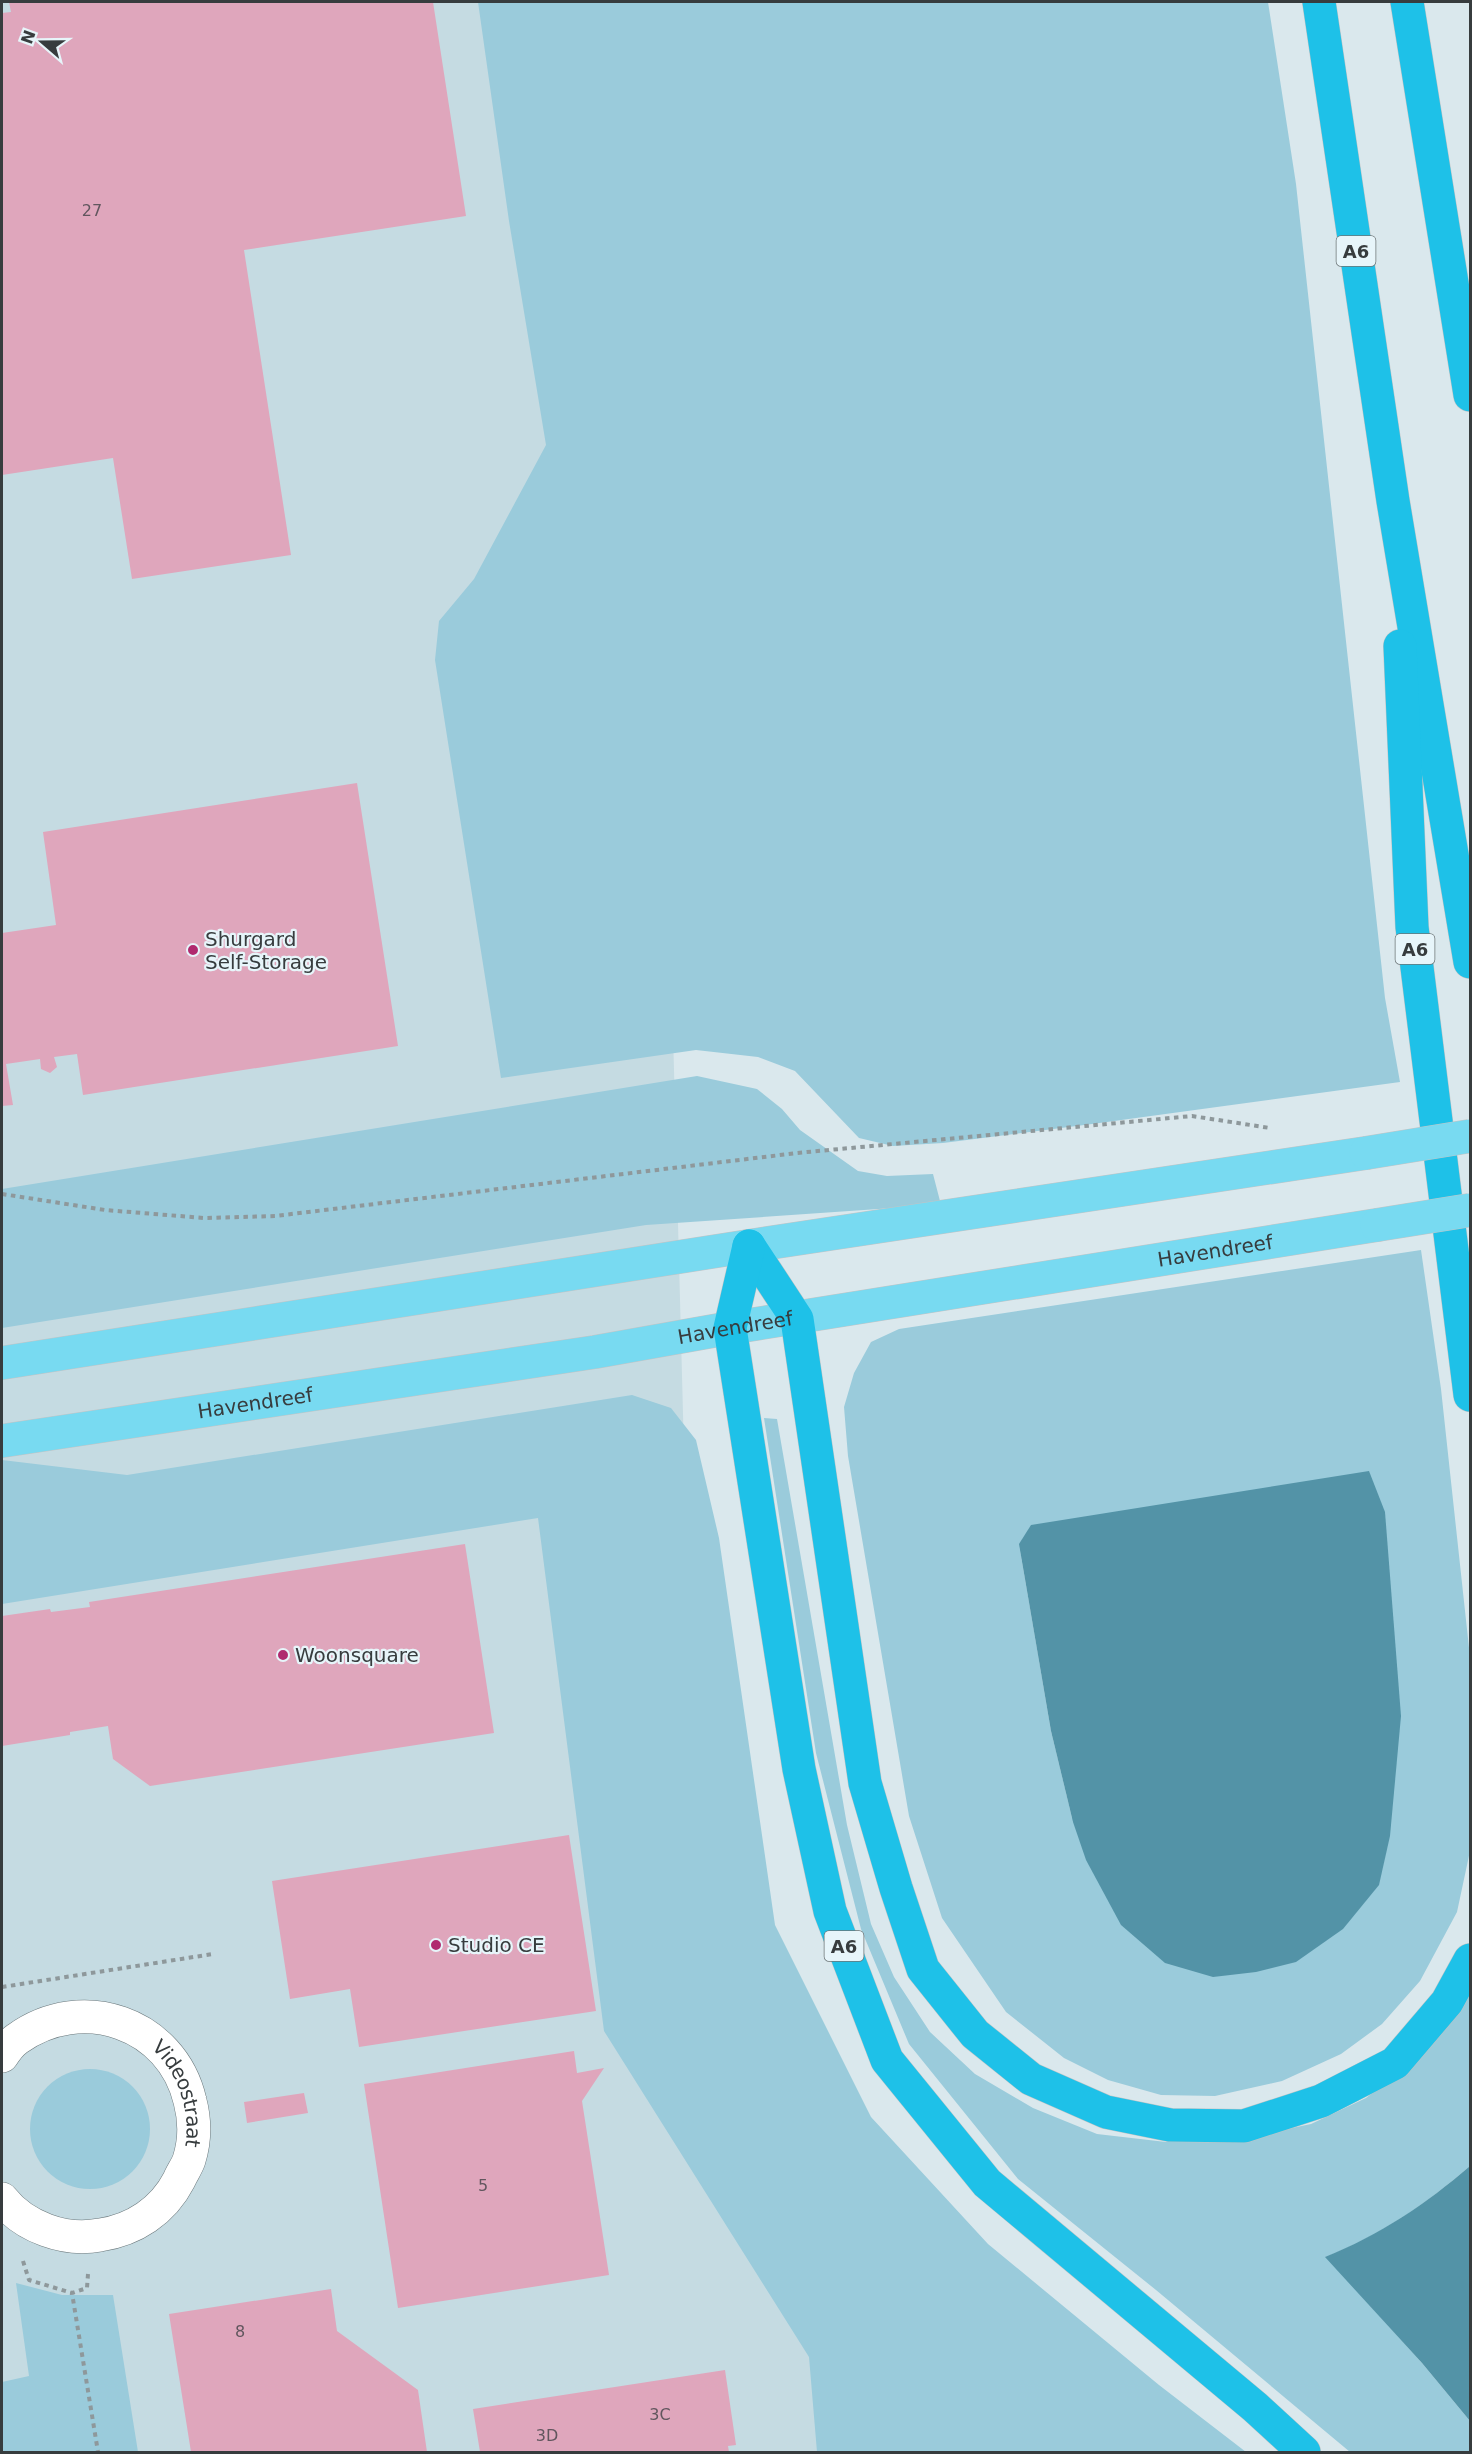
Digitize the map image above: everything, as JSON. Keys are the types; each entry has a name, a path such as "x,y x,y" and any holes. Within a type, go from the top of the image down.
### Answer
{"highway":[{"name":"A6","path":"1319,2 1394,501 1470,962"},
{"path":"1407,2 1470,395"},
{"name":"A6","path":"1394,501 1412,927 1470,1395"},
{"path":"749,1246 797,1319 865,1783 923,1969 975,2034 1031,2079 1106,2112 1170,2125 1244,2126 1321,2101 1395,2063 1447,2002 1470,1960"},
{"path":"730,1328 749,1246"},
{"name":"A6","path":"730,1328 799,1770 830,1911 887,2060 987,2183 1255,2407 1304,2452"}],"main road":[{"path":"2,1363 1470,1136"},
{"name":"Havendreef","path":"2,1441 584,1354 730,1328 1470,1210"}],"street":[{"name":"Videostraat","path":"2,2056 16,2039 51,2020 91,2016 130,2025 163,2048 186,2081 195,2120 189,2160 171,2195 155,2212 135,2225 114,2233 91,2237 67,2236 44,2229 22,2218 2,2199"}],"path":[{"path":"2,1194 116,1211 204,1218 275,1216 797,1153 1192,1116 1274,1129"},
{"path":"2,1987 213,1954"},
{"path":"21,2253 29,2280 72,2293 87,2288 91,2237"},
{"path":"72,2293 98,2452"}],"shaded area":[{"path":"2,2 646,2 697,1948 1080,2452 2,2452"},
{"path":"478,2 1268,2 1296,184 1385,998 1400,1082 943,1143 893,1146 859,1138 795,1071 758,1057 696,1050 501,1078 435,660 439,621 474,579 546,445 509,221"},
{"path":"697,1076 757,1089 782,1109 800,1130 858,1171 887,1176 933,1174 940,1201 893,1208 646,1225 2,1328 2,1189"},
{"path":"1421,1250 1441,1389 1470,1657 1470,1851 1457,1912 1420,1981 1382,2024 1341,2054 1282,2081 1215,2096 1161,2095 1108,2080 1064,2058 1006,2012 942,1918 909,1816 848,1456 844,1407 854,1373 871,1342 899,1329","holes":["1019,1544 1073,1822 1051,1731"]},
{"path":"632,1395 671,1408 696,1440 719,1538 775,1925 871,2117 988,2244 1159,2385 1246,2452 817,2452 809,2357 604,2031 538,1518 2,1604 2,1460 127,1475"},
{"path":"764,1418 777,1419 847,1825 871,1924 894,1977 930,2032 975,2074 1033,2108 1097,2134 1166,2142 1223,2142 1311,2124 1366,2098 1429,2048 1470,1994 1470,2166 1402,2218 1366,2239 1326,2257 1422,2363 1470,2421 1470,2452 1350,2452 1156,2290 1018,2179 909,2044 861,1929 816,1753"},
{"path":"1369,1471 1385,1512 1401,1716 1390,1836 1379,1885 1343,1929 1296,1962 1256,1972 1213,1977 1165,1963 1121,1925 1086,1860 1073,1822 1051,1731 1019,1544 1031,1525"},
{"path":"90,2069 113,2073 133,2086 146,2106 150,2129 146,2152 133,2172 113,2185 90,2189 67,2185 47,2172 34,2152 30,2129 34,2106 47,2086 67,2073"},
{"path":"1470,2166 1470,2421 1422,2363 1325,2257 1365,2239 1402,2218"},
{"path":"16,2283 62,2295 113,2295 138,2452 2,2452 2,2382 29,2376"}],"building":[{"path":"9,2 433,2 466,216 244,250 291,555 132,579 113,458 2,475 2,13 11,12"},
{"path":"357,783 398,1046 83,1095 77,1054 54,1057 57,1067 50,1073 41,1069 40,1059 6,1064 13,1105 2,1106 2,933 56,925 43,832"},
{"path":"465,1544 494,1733 150,1786 113,1759 108,1726 2,1746 2,1616 50,1609 51,1612 90,1607 89,1602"},
{"path":"569,1835 596,2011 359,2047 350,1989 290,1999 272,1881"},
{"path":"574,2051 577,2073 604,2068 582,2101 609,2275 398,2308 364,2084"},
{"path":"304,2093 308,2113 247,2123 244,2102"},
{"path":"331,2289 337,2331 418,2390 427,2452 191,2452 169,2314"},
{"path":"725,2370 736,2445 728,2446 729,2452 480,2452 473,2409"}],"place":[{"name":"Shurgard Self-Storage","path":"193,950"},
{"name":"Woonsquare","path":"283,1655"},
{"name":"Studio CE","path":"436,1945"}]}
